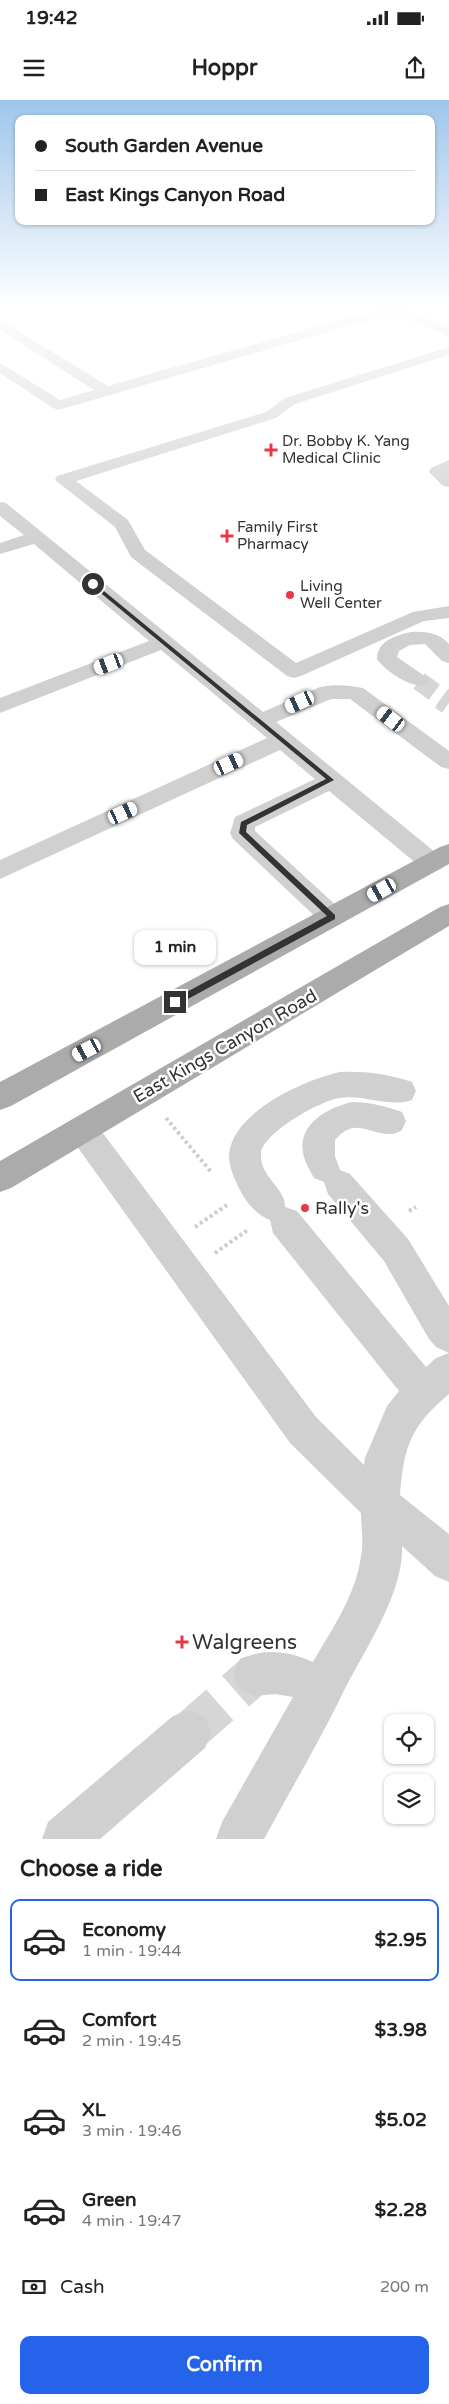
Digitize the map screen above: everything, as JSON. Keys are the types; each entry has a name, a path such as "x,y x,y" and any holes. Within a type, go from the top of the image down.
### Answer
{"main road":[{"path":"0,1098 440,858"},
{"name":"East Kings Canyon Road","path":"0,1178 449,914"}],"street":[{"path":"29,386 58,405 122,386"},
{"path":"98,386 106,391"},
{"path":"337,386 290,401 271,415 63,480 122,524 137,553 294,672 420,616 449,612"},
{"path":"449,465 437,472 449,482"},
{"path":"0,507 331,780 440,858"},
{"path":"4,547 37,537"},
{"path":"419,682 387,659 390,649 405,640 423,637 438,644 449,657"},
{"path":"0,706 164,642"},
{"path":"260,721 328,692 355,693 449,762"},
{"path":"0,870 282,740"},
{"path":"331,780 257,815 244,824 242,833 332,917"},
{"path":"239,1839 364,1612 376,1581 382,1554 380,1504 384,1458 400,1419 436,1382 273,1207 250,1177 245,1158 246,1149 260,1127 307,1097 329,1086 353,1085 401,1091"},
{"path":"391,1121 364,1115 345,1116 333,1122 322,1132 317,1144 319,1158 332,1176 393,1246 431,1313 449,1335"},
{"path":"82,1129 303,1430 339,1469 412,1528 449,1562"},
{"path":"255,1674 278,1671 300,1677 322,1689"},
{"path":"65,1839 189,1732"}],"path":[{"path":"145,1093 215,1177"},
{"path":"178,1258 234,1200 253,1199 273,1207"},
{"path":"178,1258 251,1228"}],"tunnel":[{"path":"419,681 444,699"},
{"path":"442,698 449,703"},
{"path":"189,1732 255,1674"}],"place":[{"name":"Dr. Bobby K. Yang Medical Clinic","path":"271,450"},
{"name":"Family First Pharmacy","path":"227,536"},
{"name":"Living Well Center","path":"290,595"},
{"name":"Rally's","path":"305,1208"},
{"name":"Walgreens","path":"182,1642"}],"route":[{"path":"93,584 331,780 257,815 244,824 242,833 332,917 175,1002"}]}
